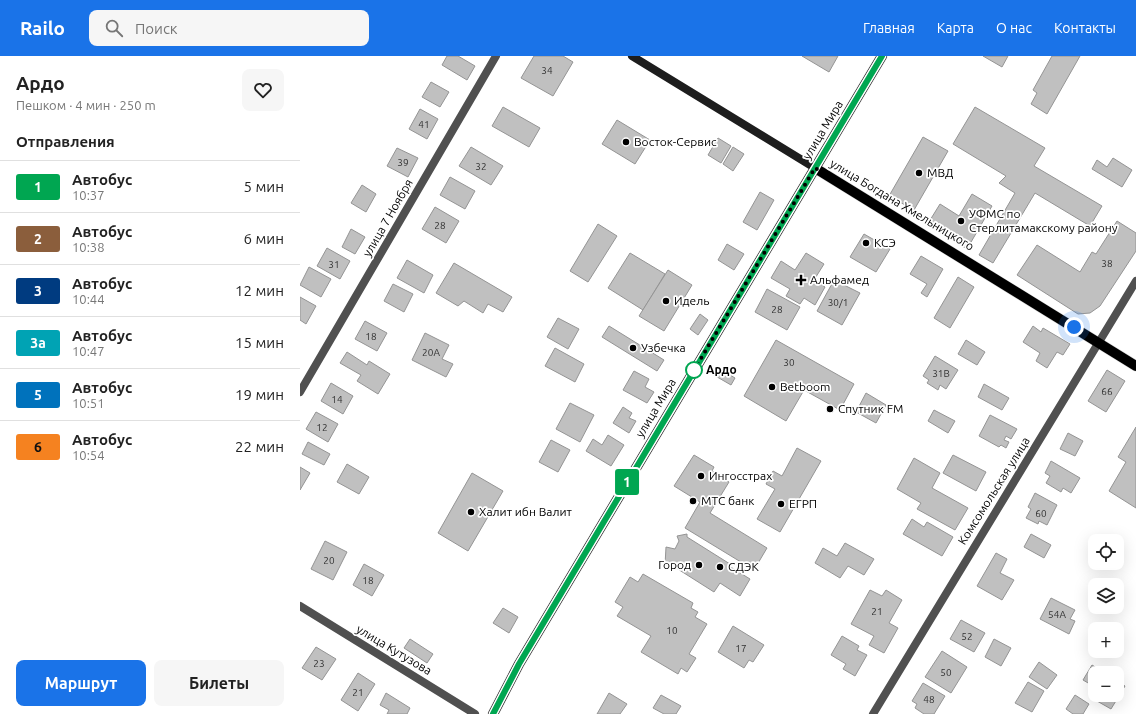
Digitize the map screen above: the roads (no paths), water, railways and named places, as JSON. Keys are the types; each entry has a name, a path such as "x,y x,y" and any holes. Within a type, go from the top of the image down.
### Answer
{"main road":[{"name":"улица Мира","path":"493,714 523,657 882,56"},
{"name":"улица Богдана Хмельницкого","path":"815,168 1136,366"}],"street":[{"name":"улица 7 Ноября","path":"300,392 496,56"},
{"name":"улица Богдана Хмельницкого","path":"632,56 815,168"},
{"name":"Комсомольская улица","path":"873,714 1136,281"},
{"name":"улица Кутузова","path":"300,606 475,714"}],"place":[{"name":"Восток-Сервис","path":"626,142"},
{"name":"МВД","path":"919,173"},
{"name":"УФМС по Стерлитамакскому району","path":"961,221"},
{"name":"КСЭ","path":"866,243"},
{"name":"Альфамед","path":"801,280"},
{"name":"Идель","path":"666,301"},
{"name":"Узбечка","path":"633,348"},
{"name":"Ардо","path":"694,370"},
{"name":"Betboom","path":"772,387"},
{"name":"Спутник FM","path":"830,409"},
{"name":"Ингосстрах","path":"701,476"},
{"name":"МТС банк","path":"693,501"},
{"name":"ЕГРП","path":"781,504"},
{"name":"Халит ибн Валит","path":"471,512"},
{"name":"Город","path":"699,565"},
{"name":"СДЭК","path":"720,567"}]}
